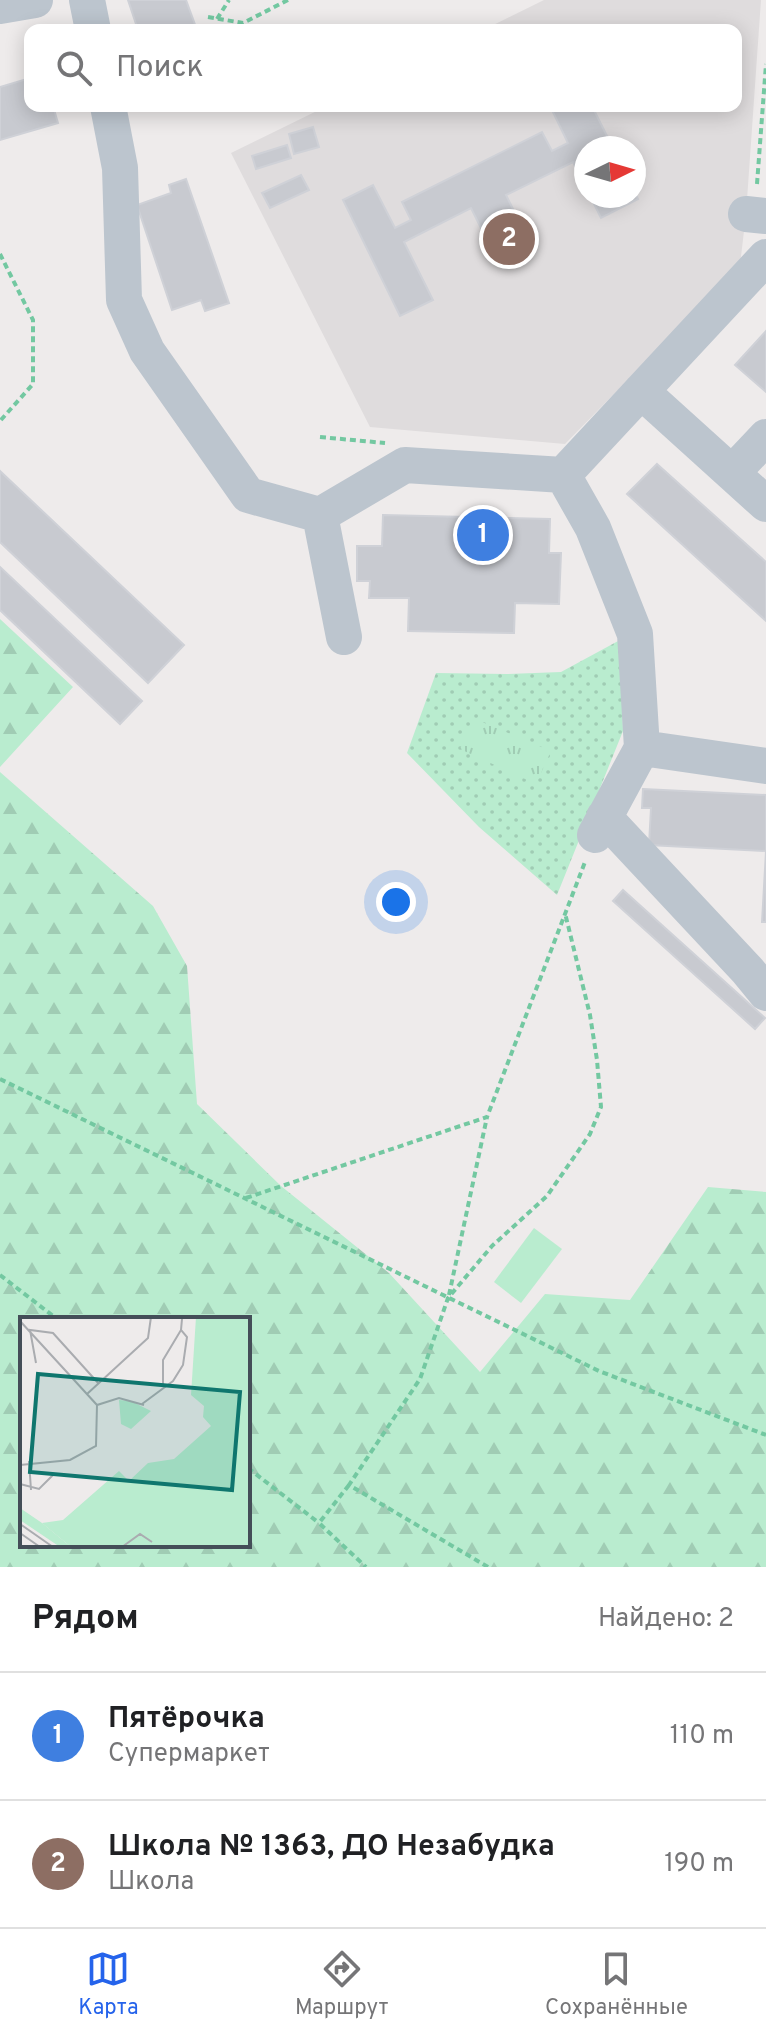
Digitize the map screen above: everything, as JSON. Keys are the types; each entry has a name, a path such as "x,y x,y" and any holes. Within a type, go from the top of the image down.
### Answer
{"lane":[{"path":"0,6 35,0"},
{"path":"87,0 92,24"},
{"path":"109,112 120,168 124,300 147,351 248,495 320,515 405,465 563,475"},
{"path":"563,475 766,257"},
{"path":"641,391 766,504"},
{"path":"732,473 766,437"},
{"path":"563,475 593,528 635,634 642,748 600,826 760,976"},
{"path":"320,515 344,637"},
{"path":"642,748 766,766"}],"path":[{"path":"217,19 229,0"},
{"path":"208,17 243,23 288,0"},
{"path":"756,215 766,64"},
{"path":"0,254 33,320 33,384 0,421"},
{"path":"319,1523 349,1485 420,1379 448,1298 487,1117 600,826"},
{"path":"448,1298 492,1246 547,1196 590,1134 601,1107 590,1015 565,913"},
{"path":"0,1079 599,1371 766,1435"},
{"path":"243,1198 487,1117"},
{"path":"0,1275 54,1317"},
{"path":"250,1470 319,1523 366,1567"},
{"path":"349,1485 488,1567"}],"shaded area":[{"path":"544,0 761,0 740,265 565,444 370,427 231,153 315,112 742,112 742,24 495,24"}],"green space":[{"path":"0,619 73,687 0,767"},
{"path":"620,640 623,731 557,895 479,827 407,753 436,673 561,672"},
{"path":"475,719 551,751 536,784 460,749"},
{"path":"0,772 153,906 187,966 197,1104 281,1186 389,1273 480,1372 545,1294 630,1300 708,1187 766,1192 766,1567 0,1567"},
{"path":"534,1228 562,1249 521,1303 494,1282"}],"building":[{"path":"128,0 186,0 195,24 136,24"},
{"path":"24,80 24,112 55,112 58,123 0,140 0,87"},
{"path":"553,112 595,112 607,136 574,136 574,164 506,195 532,247 499,264 471,208 404,242 433,300 400,316 343,200 373,185 395,228 411,220 402,202 542,132 552,151 568,143"},
{"path":"313,127 319,147 294,154 289,134"},
{"path":"287,145 291,158 256,169 252,156"},
{"path":"301,175 309,190 270,208 262,193"},
{"path":"186,179 229,303 205,311 201,300 172,310 137,205 171,193 169,185"},
{"path":"596,208 620,208 601,218"},
{"path":"766,331 766,392 735,365"},
{"path":"657,464 766,562 766,621 627,494"},
{"path":"0,471 184,645 148,683 0,542"},
{"path":"383,515 550,519 549,553 561,553 559,604 515,603 514,633 408,631 409,598 369,598 370,581 357,581 357,546 382,546"},
{"path":"0,567 142,701 120,724 0,610"},
{"path":"643,789 766,795 766,851 649,845 651,808 642,808"},
{"path":"766,851 766,922 762,922"},
{"path":"623,890 765,1018 755,1029 613,901"}],"place":[{"name":"Школа № 1363, ДО Незабудка","path":"509,239"},
{"name":"Пятёрочка","path":"483,535"}]}
